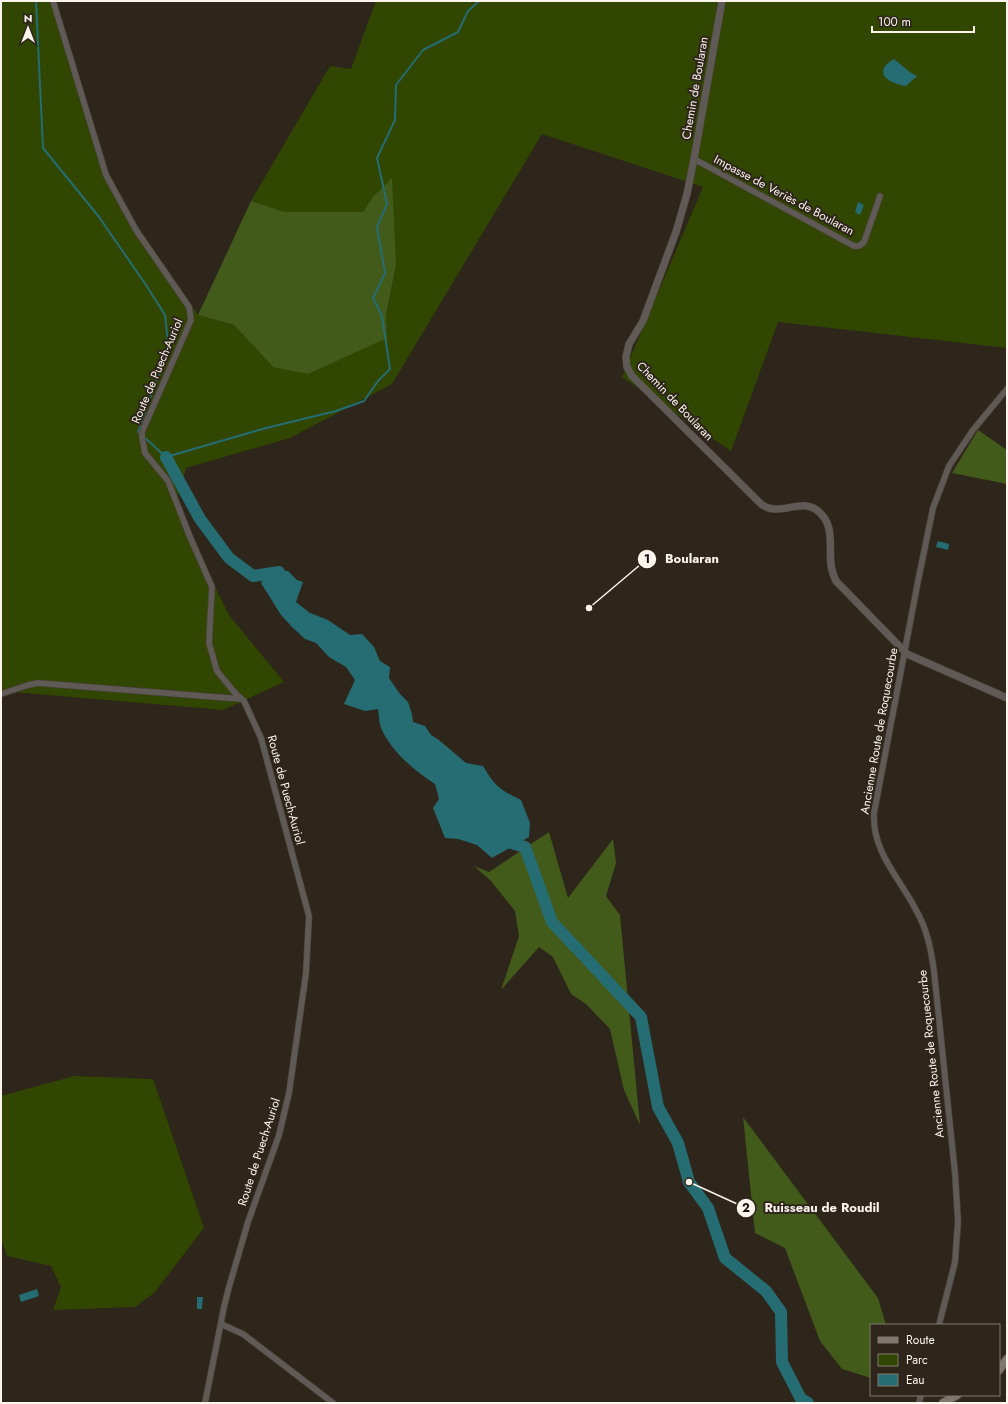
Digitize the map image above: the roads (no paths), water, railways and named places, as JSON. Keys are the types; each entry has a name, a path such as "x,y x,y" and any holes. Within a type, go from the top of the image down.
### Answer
{"main road":[{"path":"1000,1369 1007,1359"},
{"path":"943,1403 954,1396"}],"street":[{"name":"Route de Puech-Auriol","path":"53,1 106,175 136,230 189,307 191,320 142,434 146,453 168,481 212,587 209,643 217,671 244,701 261,738 308,916 306,973 289,1094 275,1146 242,1243 224,1307 205,1403"},
{"name":"Chemin de Boularan","path":"722,1 687,194 676,232 643,321 629,344 626,357 627,367 632,376 761,504 777,510 797,506 808,506 818,511 822,515 830,532 830,566 836,581 907,654 1007,698"},
{"name":"Impasse de Veriès de Boularan","path":"694,159 854,246 859,246 864,242 880,196"},
{"name":"Ancienne Route de Roquecourbe","path":"939,1324 955,1262 958,1221 934,971 930,946 924,926 913,903 881,851 875,833 874,824 876,804 929,522 949,466 973,430 1007,389"},
{"path":"1,694 28,685 46,683 242,699"},
{"path":"221,1324 243,1334 333,1403"}],"water":[{"path":"894,59 917,76 906,86 890,81 884,76 883,72 885,67"},
{"path":"858,202 864,205 860,215 855,212"},
{"path":"938,541 949,544 948,550 936,547"},
{"path":"267,570 288,571 297,580 303,582 296,602 310,613 328,620 350,635 362,634 374,647 380,661 390,667 389,678 400,694 408,702 413,722 425,726 431,735 466,763 483,766 499,787 521,800 530,823 529,837 492,858 477,845 458,839 445,838 433,808 439,799 435,784 412,767 392,746 381,728 378,709 365,711 344,704 355,680 346,667 329,657 316,643 305,639 281,615 261,583"},
{"path":"37,1289 39,1296 21,1302 19,1295"},
{"path":"197,1297 203,1297 202,1309 197,1309"}],"waterway":[{"path":"36,1 43,148 99,217 165,315 169,352 155,384 138,432 141,434"},
{"path":"144,437 166,457 266,428 336,411 364,401 378,381 390,369 382,316 373,298 385,273 377,227 387,204 377,158 395,120 396,85 423,50 458,32 468,11 479,1"},
{"path":"166,457 200,519 229,558 253,576 279,572"},
{"path":"501,840 525,847 552,922 641,1017 658,1107 678,1143 689,1182 708,1208 725,1258 766,1291 781,1312 782,1362 801,1399 808,1403"}],"place":[{"name":"Boularan","path":"589,608"},
{"name":"Ruisseau de Roudil","path":"689,1182"}]}
